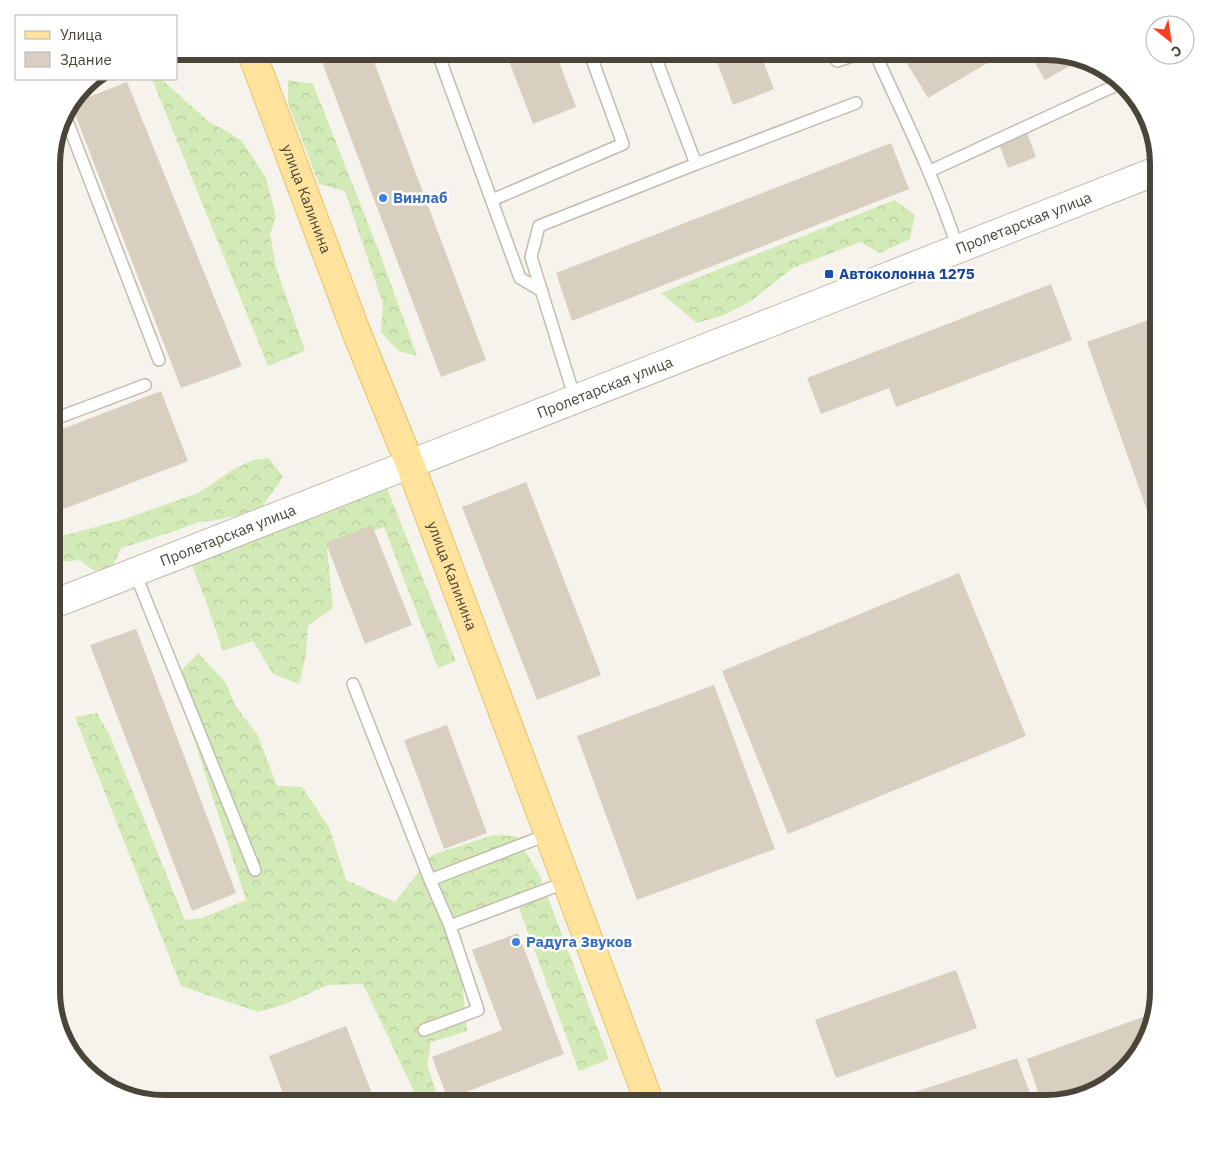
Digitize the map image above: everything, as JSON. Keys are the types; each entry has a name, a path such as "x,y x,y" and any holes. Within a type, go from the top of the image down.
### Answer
{"main road":[{"name":"улица Калинина","path":"254,60 357,334 410,464 647,1095"}],"street":[{"name":"Пролетарская улица","path":"60,602 1150,173"}],"lane":[{"path":"440,60 520,278 542,291"},
{"path":"492,200 623,144 592,60"},
{"path":"656,60 696,164"},
{"path":"878,60 930,171 945,208 958,249"},
{"path":"930,171 1115,86"},
{"path":"575,399 531,256 539,226 856,103"},
{"path":"66,128 159,360"},
{"path":"60,417 146,386"},
{"path":"135,573 254,870"},
{"path":"353,684 450,926 478,1010 424,1030"},
{"path":"430,880 549,834"},
{"path":"450,926 567,882"}],"green space":[{"path":"152,80 162,80 208,121 241,140 266,178 276,217 270,234 276,267 305,351 268,366"},
{"path":"288,80 313,84 380,254 417,356 398,351 381,332 383,304 345,191 319,184 288,103"},
{"path":"895,200 915,215 910,239 880,253 860,242 793,268 748,303 724,315 697,323 661,293 749,257"},
{"path":"269,458 283,477 260,510 217,520 199,522 121,548 112,567 95,571 79,560 60,562 60,537 125,519 198,493 232,470 253,460"},
{"path":"386,486 456,661 438,668 384,527 327,548 333,608 308,626 306,655 299,684 273,674 253,641 223,651 191,563"},
{"path":"198,653 226,683 235,705 258,736 277,786 302,787 329,827 346,880 395,902 432,855 493,835 516,836 539,874 609,1059 579,1071 518,905 455,929 467,1031 431,1042 427,1064 437,1095 416,1095 363,984 328,985 283,1005 258,1012 181,986 75,717 97,713 110,736 185,920 202,918 246,900 174,678"}],"building":[{"path":"321,60 373,60 486,360 441,377"},
{"path":"508,60 558,60 576,107 533,124"},
{"path":"716,60 763,60 774,89 733,105"},
{"path":"905,60 993,60 928,98"},
{"path":"1033,60 1053,60 1073,64 1045,80"},
{"path":"127,82 242,366 181,388 74,112 81,100"},
{"path":"1027,133 1036,157 1008,168 999,144"},
{"path":"891,143 909,189 572,321 556,273"},
{"path":"1051,284 1072,340 896,407 889,388 821,414 807,378"},
{"path":"1150,319 1150,519 1087,342"},
{"path":"161,391 188,461 60,511 60,430"},
{"path":"526,482 601,675 537,700 462,507"},
{"path":"372,525 412,625 365,644 326,543"},
{"path":"959,573 1026,736 788,834 722,671"},
{"path":"136,629 236,893 192,911 90,645"},
{"path":"714,685 775,849 637,900 577,736"},
{"path":"447,725 487,833 444,849 404,740"},
{"path":"518,933 564,1054 458,1095 446,1095 432,1057 502,1030 472,950"},
{"path":"956,970 977,1028 836,1078 815,1020"},
{"path":"1147,1015 1145,1025 1129,1055 1110,1074 1086,1087 1067,1093 1039,1095 1027,1059"},
{"path":"346,1026 373,1095 284,1095 269,1056"},
{"path":"1017,1058 1031,1095 906,1095"}],"place":[{"name":"Винлаб","path":"383,198"},
{"name":"Автоколонна 1275","path":"829,274"},
{"name":"Радуга Звуков","path":"516,942"}]}
